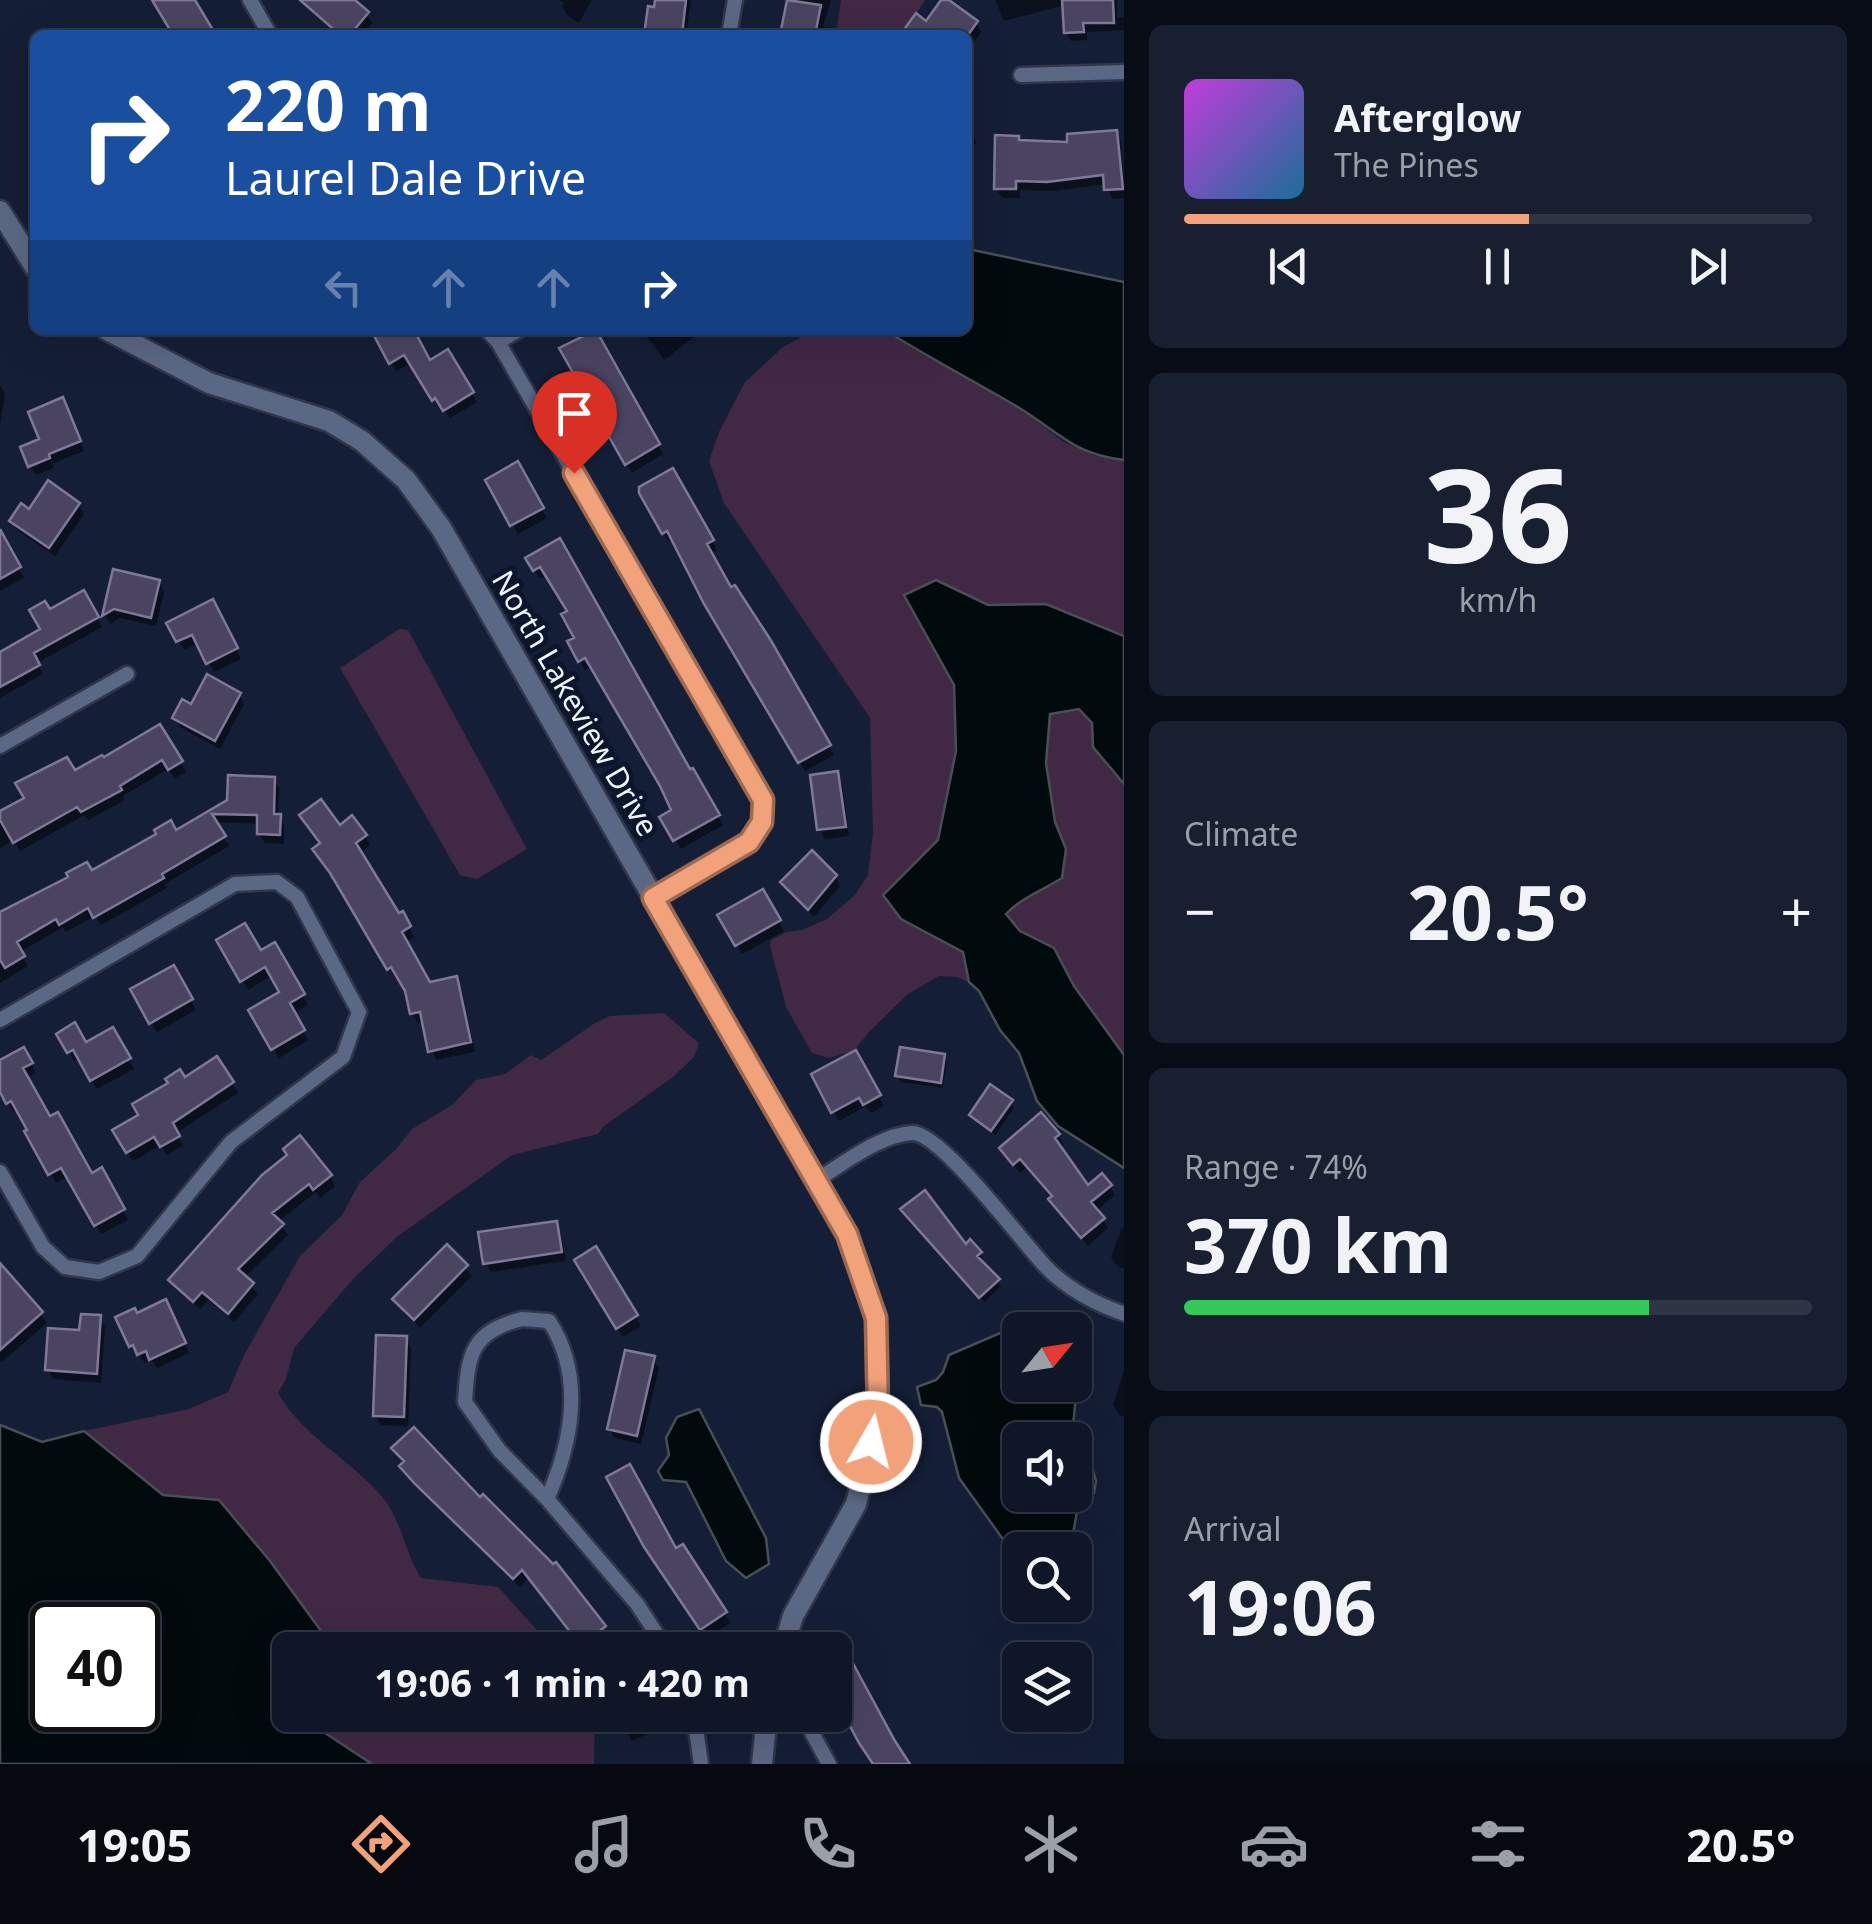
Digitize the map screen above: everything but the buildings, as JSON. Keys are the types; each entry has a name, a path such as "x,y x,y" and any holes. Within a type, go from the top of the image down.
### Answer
{"street":[{"path":"250,0 267,30"},
{"path":"730,30 735,0"},
{"path":"1021,75 1124,72"},
{"path":"0,212 30,258"},
{"name":"North Lakeview Drive","path":"117,335 209,383 329,421 362,441 406,480 441,528 847,1234 876,1318 878,1412 856,1504 793,1616 788,1632"},
{"path":"491,335 763,800 762,822 749,842 653,898"},
{"path":"498,342 510,335"},
{"path":"0,746 127,674"},
{"path":"0,1020 235,884 277,882 297,897 359,1012 343,1057 231,1142 137,1256 100,1272 64,1266 43,1246 0,1172"},
{"path":"816,1180 895,1135 918,1132 941,1147 1048,1270 1102,1306 1124,1314"},
{"path":"547,1499 569,1437 569,1374 559,1337 549,1321 522,1319 490,1331 470,1352 465,1402 499,1450 638,1604 656,1632"},
{"path":"696,1732 701,1764"},
{"path":"762,1764 765,1732"},
{"path":"812,1733 829,1764"}],"shaded area":[{"path":"841,0 925,0 900,30 837,30"},
{"path":"972,250 1124,282 1124,460 1080,448 893,335 972,335"},
{"path":"806,335 894,335 1025,412 1062,441 1096,456 1124,460 1124,636 1046,604 988,605 936,580 905,595 954,685 956,751 938,840 883,895 901,919 963,952 969,982 939,976 908,994 854,1051 829,1058 812,1053 786,1007 770,946 771,940 786,932 827,919 855,895 868,875 873,833 870,718 724,503 709,461 745,382 783,347"},
{"path":"936,580 988,605 1046,604 1124,636 1124,784 1093,747 1092,723 1079,709 1050,714 1046,763 1055,822 1066,849 1062,878 1006,914 1020,931 1054,948 1074,986 1124,1055 1124,1168 1058,1126 1037,1101 1019,1053 969,982 963,952 901,919 883,895 938,840 956,751 954,685 904,595"},
{"path":"399,629 408,630 527,849 477,879 460,875 340,668"},
{"path":"1078,709 1092,722 1106,765 1124,784 1124,1055 1074,986 1054,948 1020,931 1005,914 1017,902 1035,895 1066,849 1055,822 1046,763 1050,714"},
{"path":"664,1013 699,1043 694,1057 598,1134 512,1155 398,1236 353,1279 294,1348 278,1393 314,1436 384,1499 421,1578 498,1587 539,1632 322,1632 219,1500 163,1495 84,1431 189,1409 228,1392 244,1355 300,1256 342,1215 360,1182 412,1129 452,1105 476,1080 505,1074 531,1055 541,1060 610,1016"},
{"path":"1002,1332 1002,1402 1075,1402 1073,1422 1002,1422 1002,1512 1077,1512 1073,1532 1002,1532 1002,1538 959,1478 942,1412 937,1407 921,1405 917,1387 936,1380 949,1355"},
{"path":"699,1409 766,1538 769,1564 746,1578 726,1561 686,1482 663,1480 658,1471 669,1455 666,1438 677,1417"},
{"path":"0,1425 42,1442 84,1431 163,1495 219,1500 322,1632 272,1632 272,1732 324,1732 372,1764 0,1764"},
{"path":"1092,1467 1096,1481 1092,1495"},
{"path":"323,1732 595,1732 594,1764 372,1764"}],"route":[{"path":"574,473 763,800 762,822 749,842 653,898 847,1234 876,1318 878,1412 871,1442"}]}
